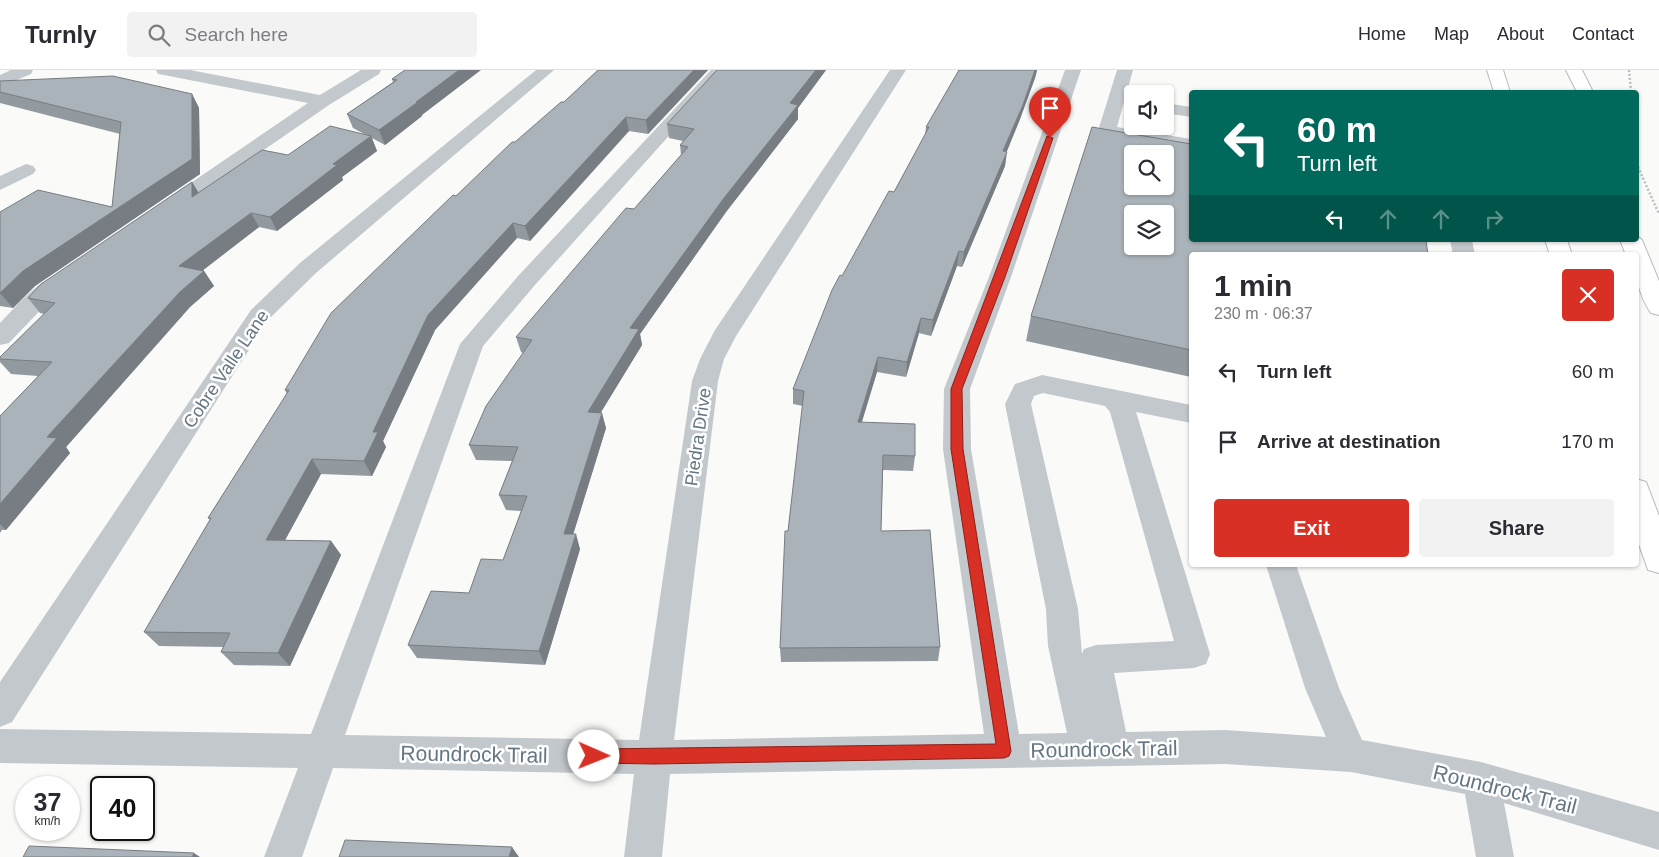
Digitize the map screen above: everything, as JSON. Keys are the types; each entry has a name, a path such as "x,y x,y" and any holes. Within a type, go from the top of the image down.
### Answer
{"main road":[{"path":"1574,70 1584,90"},
{"path":"1639,261 1659,308"},
{"path":"1639,499 1659,561"}],"street":[{"path":"0,82 25,70"},
{"path":"164,70 323,101"},
{"path":"146,222 323,101 373,70"},
{"name":"Cobre Valle Lane","path":"0,711 259,315 308,268 546,70"},
{"path":"283,857 472,344 527,280 720,70"},
{"name":"Piedra Drive","path":"643,857 654,757 705,380 712,359 724,336 898,70"},
{"path":"1004,751 957,449 957,389 1000,277 1073,70"},
{"path":"1125,70 1125,85"},
{"path":"1124,103 1107,131 1124,134"},
{"path":"1174,109 1189,112"},
{"path":"1131,135 1189,145"},
{"path":"0,184 26,170"},
{"path":"0,337 44,292 75,270"},
{"path":"1100,749 1064,646 1062,609 1018,404 1024,390 1042,384 1189,414"},
{"path":"1100,749 1096,659 1194,654 1122,410 1112,397"},
{"path":"1282,567 1322,688 1351,756"},
{"name":"Roundrock Trail","path":"0,746 654,757 1225,747 1351,756 1480,779 1659,831"},
{"path":"1480,779 1495,857"}],"path":[{"path":"1628,70 1631,90"},
{"path":"1639,169 1659,214"}],"building":[{"path":"405,70 459,70 379,130 347,114 397,80 392,79"},
{"path":"598,70 694,70 646,120 626,117 525,226 513,223 428,315 373,432 378,432 364,461 312,459 266,540 331,541 278,653 221,652 230,633 144,632 211,518 208,518 289,390 285,390 331,313 453,195 456,196 512,142 515,142 561,102 564,102"},
{"path":"717,70 816,70 790,103 798,105 724,198 630,328 639,329 588,412 602,413 564,534 576,534 539,651 408,645 431,591 469,593 481,559 503,560 527,496 499,495 518,447 469,445 486,406 532,340 516,337 626,208 634,209 688,147 680,145 694,129 667,124"},
{"path":"959,70 1035,70 1023,105 1003,151 1007,152 964,252 959,251 933,320 921,318 907,362 878,357 858,422 915,424 915,456 883,455 881,531 930,530 940,647 780,648 785,531 788,531 804,391 793,389 832,290 840,275 842,276 889,191 894,192 929,127 926,127"},
{"path":"113,76 192,94 192,159 23,271 0,293 0,212 38,190 112,207 121,122 0,92 0,81"},
{"path":"330,126 371,136 333,164 337,165 270,217 251,213 179,266 204,271 180,292 47,437 57,438 0,504 0,416 52,362 0,359 55,303 28,298 41,284 192,182 192,197 262,150 288,155"},
{"path":"1092,127 1124,132 1124,135 1139,135 1189,144 1189,242 1426,242 1428,252 1189,252 1189,350 1031,316"},
{"path":"345,840 512,847 509,857 339,857"},
{"path":"29,846 194,853 192,857 23,857"}],"route":[{"path":"594,756 654,757 1004,751 957,449 957,389 1050,138"}]}
